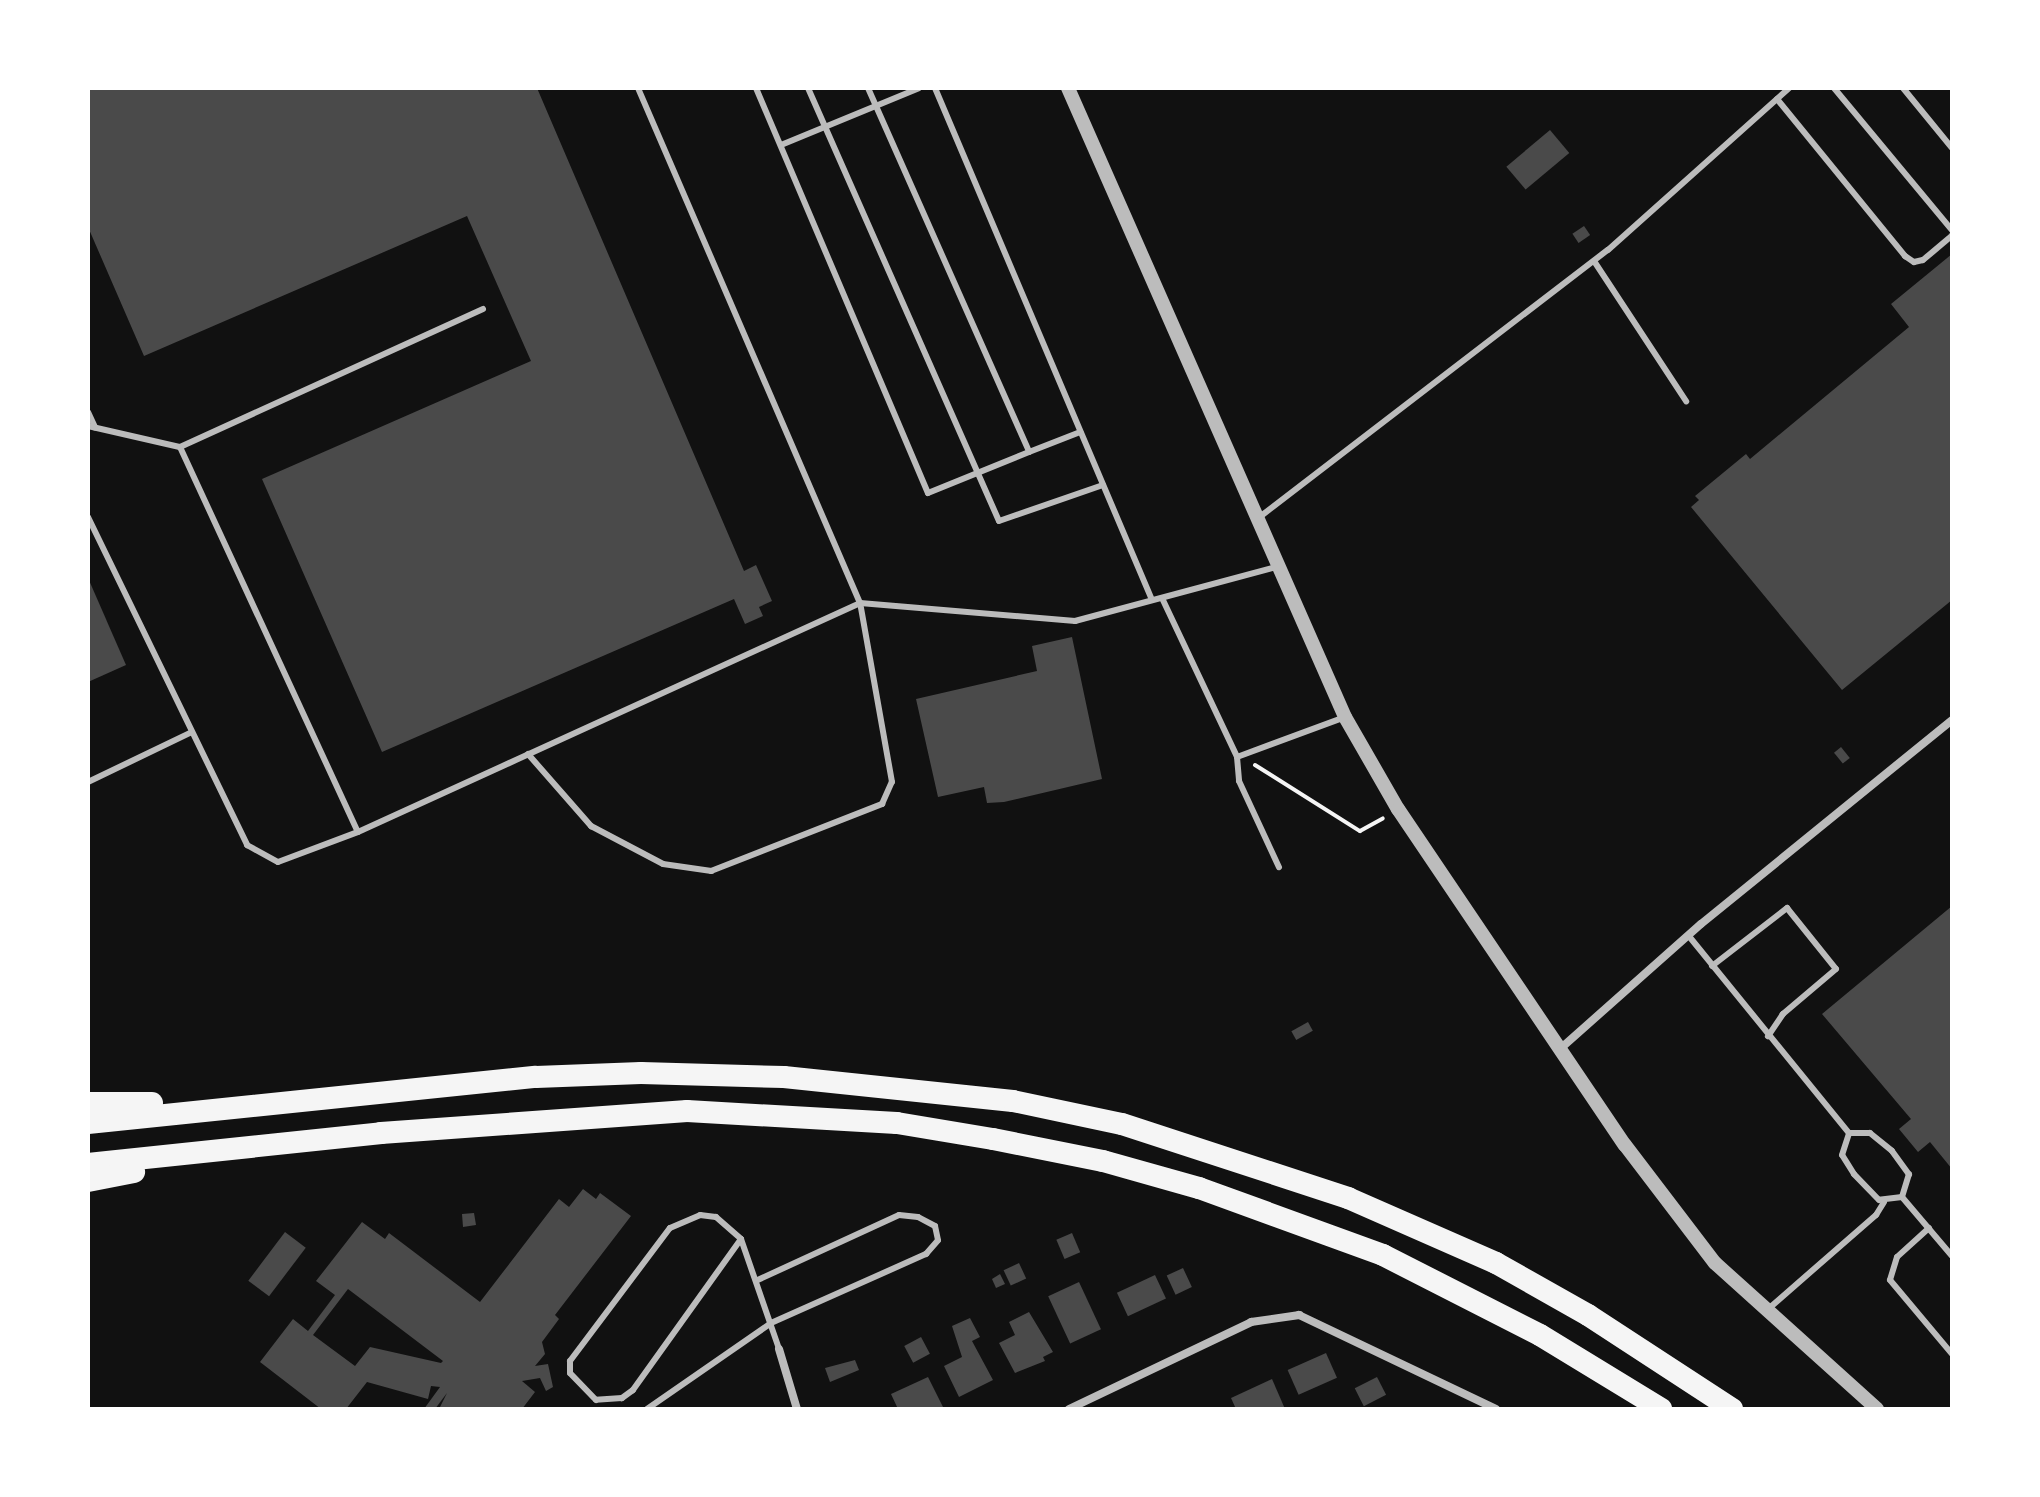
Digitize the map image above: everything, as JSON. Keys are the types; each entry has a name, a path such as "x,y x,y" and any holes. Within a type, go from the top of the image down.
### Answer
{"highway":[{"path":"88,1123 536,1077 641,1073 784,1077 1013,1101 1122,1124 1348,1198 1496,1263 1601,1323 1732,1409"},
{"path":"88,1103 253,1104"},
{"path":"88,1164 272,1144 687,1111 897,1123 1103,1161 1199,1188 1383,1255 1540,1335 1661,1409"},
{"path":"88,1181 272,1144"}],"street":[{"path":"1068,88 1345,717 1406,822 1675,1213 1765,1313 1877,1409"},
{"path":"1560,1049 1688,935 1952,720"},
{"path":"1069,1409 1251,1322 1299,1315 1496,1409"},
{"path":"779,1349 797,1409"}],"lane":[{"path":"528,754 591,826 663,864 711,871 882,804 892,782 860,603 638,88"},
{"path":"756,88 928,493 1080,432"},
{"path":"808,88 999,521 1103,485"},
{"path":"868,88 1029,452"},
{"path":"781,145 919,88"},
{"path":"935,88 1152,600"},
{"path":"1257,519 1594,261 1789,88"},
{"path":"1834,88 1952,230"},
{"path":"1903,88 1952,148"},
{"path":"1777,99 1905,256 1914,262 1923,260 1952,236"},
{"path":"1594,261 1686,401"},
{"path":"88,412 91,427 180,447 483,309"},
{"path":"180,447 358,832"},
{"path":"88,517 247,845 278,862 358,832 860,603 1075,621 1277,567"},
{"path":"1162,598 1237,757 1239,781 1279,867"},
{"path":"1237,757 1345,717"},
{"path":"88,782 192,732"},
{"path":"1712,966 1787,908 1836,969 1783,1014 1768,1036"},
{"path":"1688,935 1849,1133"},
{"path":"1849,1133 1870,1133 1892,1151 1909,1174 1902,1197"},
{"path":"1849,1133 1843,1143 1844,1161 1884,1202"},
{"path":"1765,1313 1876,1215 1884,1202 1902,1197"},
{"path":"1902,1197 1952,1256"},
{"path":"647,1409 771,1323 926,1254 938,1240 935,1226 918,1217 899,1215 758,1280"},
{"path":"741,1239 633,1390 607,1401 584,1392 570,1373 570,1361 670,1228 683,1219 716,1217 741,1239 758,1280 779,1349"},
{"path":"1929,1228 1897,1257 1890,1280 1952,1354"}],"path":[{"path":"1255,765 1360,831 1389,814"}],"building":[{"path":"88,88 537,88 744,571 756,565 772,601 759,607 763,616 745,624 734,599 382,752 262,479 531,361 467,216 144,356 88,227"},
{"path":"1550,130 1569,153 1526,190 1506,167"},
{"path":"1584,226 1590,235 1579,243 1572,234"},
{"path":"1952,254 1952,600 1842,690 1691,507 1699,500 1695,496 1746,454 1750,459 1909,327 1891,304"},
{"path":"88,578 126,665 88,682"},
{"path":"1072,637 1102,779 1004,802 987,803 984,787 938,797 916,699 1037,671 1032,646"},
{"path":"1841,747 1850,758 1843,764 1834,753"},
{"path":"1952,906 1952,1169 1930,1142 1918,1152 1899,1129 1911,1119 1822,1014"},
{"path":"1308,1022 1313,1031 1296,1040 1291,1031"},
{"path":"583,1189 596,1199 600,1193 631,1216 555,1315 559,1319 542,1342 545,1354 535,1366 548,1364 553,1387 546,1391 540,1378 522,1381 535,1392 522,1409 439,1409 447,1393 435,1409 424,1409 440,1387 431,1386 428,1399 367,1382 346,1409 321,1409 260,1362 293,1319 308,1331 335,1295 316,1281 362,1222 385,1239 389,1233 480,1302 559,1199 569,1207","holes":["348,1289 443,1361 370,1347 355,1366 313,1335"]},
{"path":"474,1213 476,1225 463,1227 462,1214"},
{"path":"285,1232 306,1248 269,1296 248,1281"},
{"path":"1072,1233 1080,1252 1065,1259 1056,1240"},
{"path":"1019,1263 1026,1278 1011,1286 1004,1270"},
{"path":"1183,1268 1192,1287 1176,1295 1167,1276"},
{"path":"1000,1274 1005,1284 996,1288 992,1279"},
{"path":"1155,1275 1166,1299 1128,1316 1117,1293"},
{"path":"1079,1282 1101,1329 1070,1343 1048,1296"},
{"path":"1029,1312 1053,1352 1043,1357 1045,1361 1015,1373 999,1343 1015,1335 1009,1322"},
{"path":"970,1318 980,1337 972,1341 993,1380 959,1397 944,1366 962,1357 952,1326"},
{"path":"921,1337 930,1354 913,1363 904,1346"},
{"path":"1326,1353 1337,1378 1299,1395 1288,1370"},
{"path":"855,1360 859,1370 830,1382 825,1368"},
{"path":"928,1377 943,1407 898,1409 891,1394"},
{"path":"1377,1377 1386,1395 1364,1406 1355,1388"},
{"path":"1272,1379 1285,1409 1236,1409 1231,1398"}]}
